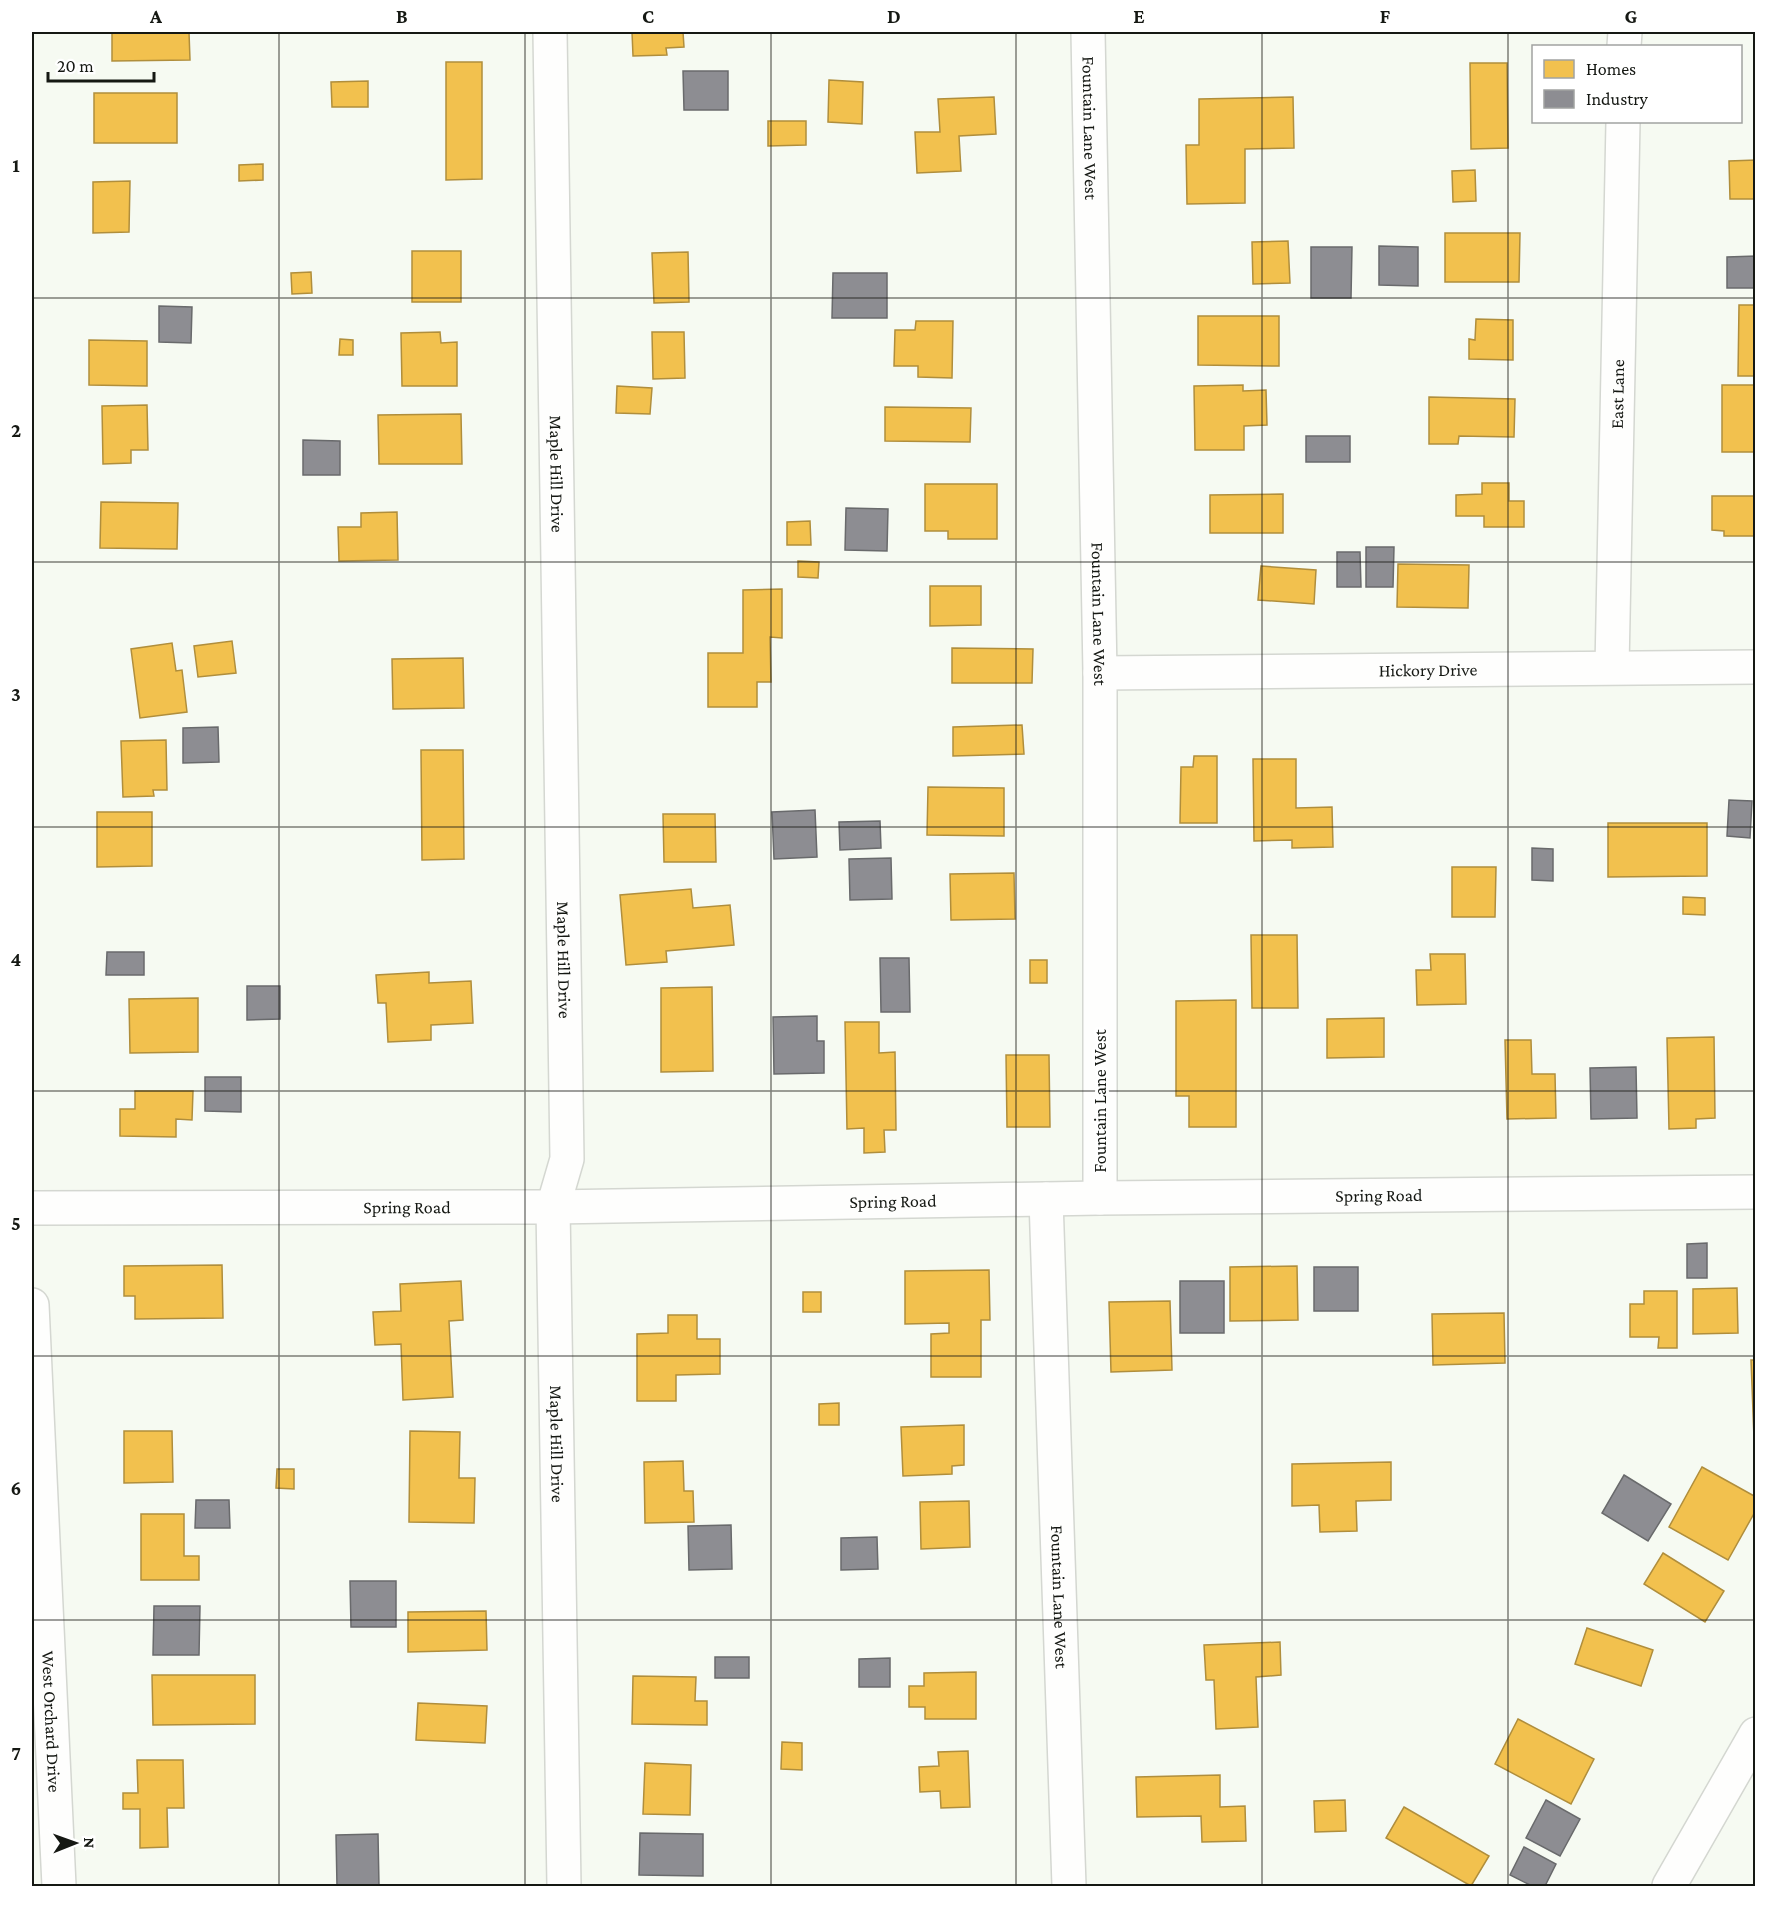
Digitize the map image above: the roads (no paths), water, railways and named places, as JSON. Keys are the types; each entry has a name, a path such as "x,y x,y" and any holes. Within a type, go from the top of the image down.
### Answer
{"street":[{"name":"Maple Hill Drive","path":"550,32 567,1159 554,1207 564,1887"},
{"name":"Fountain Lane West","path":"1088,32 1100,673 1100,1198"},
{"name":"East Lane","path":"1612,667 1623,123"},
{"name":"Hickory Drive","path":"1100,673 1755,667"},
{"name":"Spring Road","path":"32,1208 554,1207 1100,1198 1755,1192"},
{"name":"Fountain Lane West","path":"1046,1199 1069,1887"},
{"name":"West Orchard Drive","path":"32,1305 59,1887"},
{"path":"1669,1887 1755,1734"}]}
